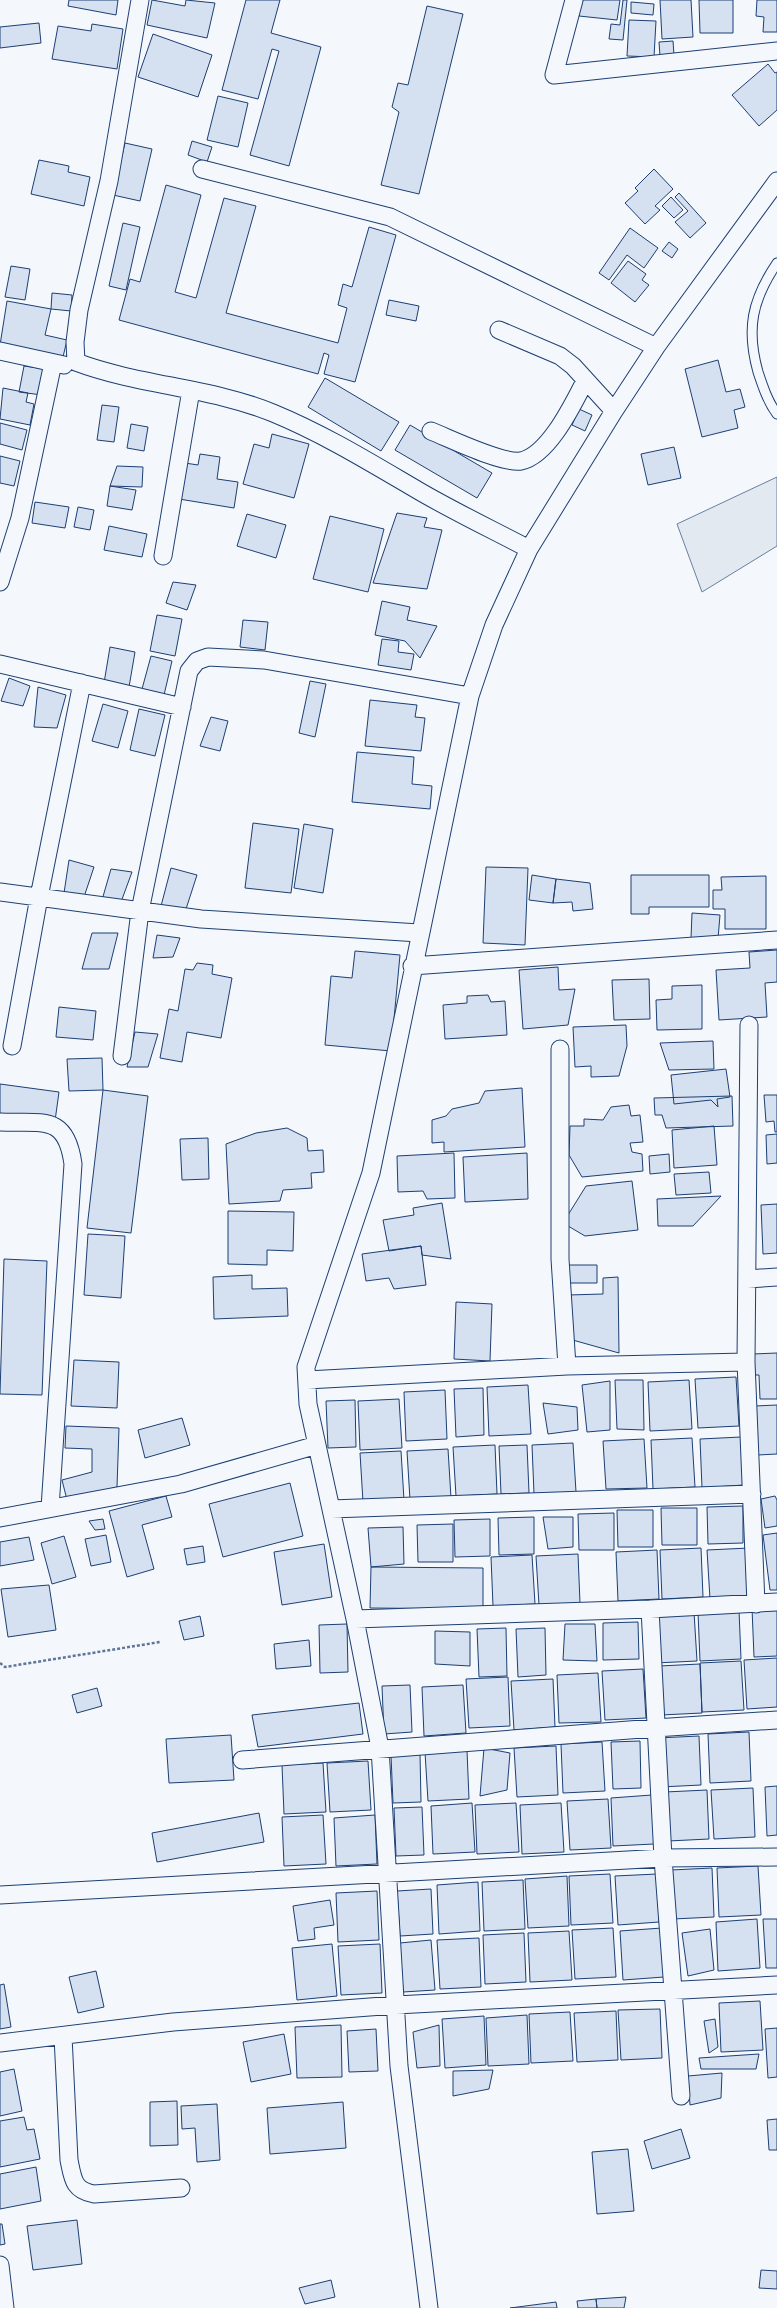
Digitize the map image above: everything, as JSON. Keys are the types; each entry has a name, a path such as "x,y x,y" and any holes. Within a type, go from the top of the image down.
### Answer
{"street":[{"path":"76,362 74,342 78,310 109,181 140,0"},
{"path":"574,0 554,75 777,51"},
{"path":"202,169 390,217 656,348"},
{"path":"429,2308 399,2066 380,1748 355,1619 308,1404 306,1367 371,1173 412,966 470,696 494,625 529,549 614,411 656,348 777,181"},
{"path":"499,330 560,356 573,366 585,381 614,411"},
{"path":"0,351 17,353 53,364 62,365 76,362 134,380 191,390 251,405 293,422 363,457 420,492 529,549"},
{"path":"0,582 20,518 53,364"},
{"path":"431,431 476,450 520,461 537,453 548,441 572,406 585,381"},
{"path":"162,556 191,390"},
{"path":"122,1056 140,911 189,671 197,661 208,657 264,660 470,696"},
{"path":"0,664 182,707"},
{"path":"12,1046 39,897 82,683"},
{"path":"0,892 201,919 419,933"},
{"path":"412,966 777,940"},
{"path":"748,1025 746,1362 756,1604"},
{"path":"560,1049 560,1259 567,1366"},
{"path":"0,1122 56,1126 67,1137 73,1164 50,1508"},
{"path":"747,1279 777,1277"},
{"path":"307,1380 567,1366 746,1362"},
{"path":"0,1518 180,1484 317,1445"},
{"path":"331,1509 752,1494"},
{"path":"355,1619 650,1609 777,1602"},
{"path":"650,1609 654,1728 681,2096"},
{"path":"242,1760 380,1748 777,1720"},
{"path":"0,1896 663,1858 777,1857"},
{"path":"0,2043 172,2022 396,2005 777,1985"},
{"path":"63,2036 69,2160 72,2177 78,2187 84,2192 94,2194 181,2188"},
{"path":"0,2265 6,2308"}],"lane":[{"path":"777,263 761,290 754,311 751,336 762,384 777,414"}],"path":[{"path":"0,1663 5,1666 160,1642"}],"shaded area":[{"path":"777,477 777,546 702,592 677,524"}],"building":[{"path":"69,0 118,0 116,15 68,6"},
{"path":"152,0 185,6 186,0 215,3 207,38 147,25"},
{"path":"246,0 280,0 271,33 321,47 289,166 250,155 279,51 272,49 258,99 222,90"},
{"path":"581,0 620,0 617,20 579,16"},
{"path":"623,0 627,0 623,40 609,39 611,24 620,25"},
{"path":"660,0 691,0 693,37 662,39"},
{"path":"699,0 733,0 733,33 700,33"},
{"path":"757,0 777,0 777,32 763,32 764,17 756,16"},
{"path":"631,2 654,4 653,15 631,13"},
{"path":"427,6 463,14 419,194 381,185 399,112 392,107 398,83 408,85"},
{"path":"629,20 656,21 654,57 627,56"},
{"path":"39,23 41,43 0,48 0,27"},
{"path":"92,24 123,29 117,69 52,59 58,26 91,31"},
{"path":"153,34 212,55 198,97 138,77"},
{"path":"673,41 674,55 660,56 659,42"},
{"path":"768,64 775,73 777,72 777,110 759,126 732,95"},
{"path":"218,96 248,103 238,147 207,140"},
{"path":"192,141 212,147 207,162 188,155"},
{"path":"125,143 152,149 140,201 113,195"},
{"path":"39,160 69,166 68,172 90,177 84,206 31,194"},
{"path":"654,169 673,189 655,206 660,210 645,224 625,203 638,191 635,188"},
{"path":"166,185 201,195 175,292 196,298 224,198 256,206 226,313 338,343 347,308 338,305 343,284 352,287 369,227 396,235 355,382 324,374 329,355 324,353 318,374 119,320 130,279 140,282"},
{"path":"679,193 706,223 690,238 675,222 688,211 675,197"},
{"path":"671,197 683,210 674,218 662,206"},
{"path":"123,223 140,227 126,290 109,286"},
{"path":"630,228 658,248 644,268 627,255 609,280 599,273"},
{"path":"669,242 678,249 672,258 662,251"},
{"path":"628,261 646,274 642,280 649,285 635,302 611,283"},
{"path":"11,266 30,269 25,300 5,297"},
{"path":"52,293 72,295 71,311 51,309"},
{"path":"389,300 419,306 416,321 386,315"},
{"path":"7,301 51,309 45,335 67,340 63,357 0,345"},
{"path":"718,360 726,392 740,389 745,407 734,410 738,428 702,437 685,369"},
{"path":"24,366 46,369 42,395 19,392"},
{"path":"325,378 399,422 381,451 308,407"},
{"path":"3,388 28,393 26,402 34,404 30,425 0,419"},
{"path":"102,405 119,407 114,442 97,440"},
{"path":"579,409 592,415 585,431 572,425"},
{"path":"0,423 27,430 22,450 0,444"},
{"path":"131,424 148,427 144,451 127,448"},
{"path":"410,425 492,473 477,498 395,450"},
{"path":"272,434 309,444 294,498 243,484 254,444 269,448"},
{"path":"674,447 681,478 648,485 641,454"},
{"path":"200,454 220,457 217,479 238,482 234,508 179,499 185,463 198,465"},
{"path":"0,456 20,461 14,486 0,483"},
{"path":"117,466 143,467 142,487 110,486"},
{"path":"110,486 136,490 132,510 107,506"},
{"path":"35,502 69,507 65,528 32,523"},
{"path":"78,507 94,510 90,530 74,527"},
{"path":"397,513 427,518 424,527 442,530 427,589 373,583"},
{"path":"247,514 286,525 276,558 237,546"},
{"path":"330,516 384,529 368,592 313,579"},
{"path":"109,526 147,534 142,557 104,550"},
{"path":"173,582 196,585 187,610 166,603"},
{"path":"382,601 410,607 407,620 437,626 420,658 405,641 375,635"},
{"path":"157,615 182,619 175,656 150,651"},
{"path":"243,620 268,622 265,650 240,647"},
{"path":"382,639 399,641 398,652 414,654 411,670 378,665"},
{"path":"110,647 135,652 129,687 104,683"},
{"path":"151,656 172,661 164,695 142,689"},
{"path":"9,678 30,686 23,706 1,701"},
{"path":"310,681 326,684 315,737 299,733"},
{"path":"38,687 66,695 57,728 34,727"},
{"path":"370,700 417,705 415,717 425,718 421,751 365,746"},
{"path":"103,704 128,711 118,748 92,741"},
{"path":"139,709 165,715 155,756 130,750"},
{"path":"211,717 228,721 220,751 200,746"},
{"path":"357,752 414,757 412,784 432,786 430,809 352,802"},
{"path":"253,823 299,829 291,893 245,888"},
{"path":"304,824 333,829 323,893 294,888"},
{"path":"69,860 94,867 84,897 64,893"},
{"path":"486,867 528,868 525,945 483,943"},
{"path":"171,868 197,875 186,909 161,906"},
{"path":"111,869 132,872 121,902 102,900"},
{"path":"532,875 556,879 553,903 529,900"},
{"path":"631,875 709,875 709,907 649,907 649,914 631,914"},
{"path":"766,876 766,929 725,929 725,909 713,909 713,890 722,890 721,877"},
{"path":"556,879 590,883 593,909 573,911 572,902 553,903"},
{"path":"692,913 720,915 718,939 691,938"},
{"path":"92,933 118,933 109,969 82,969"},
{"path":"157,935 180,938 173,957 153,958"},
{"path":"777,950 777,982 765,983 767,1017 719,1020 716,970 750,968 749,952"},
{"path":"355,951 400,955 391,1051 325,1045 331,976 352,978"},
{"path":"197,963 213,965 212,974 232,978 221,1038 187,1032 182,1062 160,1058 169,1009 178,1011 185,969 193,970"},
{"path":"558,967 559,990 575,989 568,1025 523,1029 519,970"},
{"path":"649,979 650,1019 614,1020 612,980"},
{"path":"702,985 702,1029 657,1030 656,1000 672,999 672,986"},
{"path":"488,995 491,1002 505,1001 507,1035 445,1039 443,1005 467,1003 467,996"},
{"path":"59,1007 96,1011 93,1040 56,1037"},
{"path":"626,1025 627,1046 619,1076 591,1077 591,1066 575,1067 573,1027"},
{"path":"135,1032 158,1034 148,1067 127,1067"},
{"path":"713,1041 714,1069 669,1070 660,1043"},
{"path":"102,1058 103,1090 69,1091 67,1059"},
{"path":"726,1069 730,1097 717,1099 718,1107 711,1100 674,1104 671,1075"},
{"path":"0,1084 59,1092 55,1121 0,1114"},
{"path":"522,1088 525,1147 444,1152 444,1142 432,1143 432,1120 446,1116 452,1109 479,1103 485,1091"},
{"path":"103,1090 148,1096 131,1233 87,1228"},
{"path":"764,1095 777,1095 777,1132 775,1132 774,1121 766,1122"},
{"path":"732,1096 733,1126 666,1128 662,1115 655,1115 654,1098"},
{"path":"629,1105 631,1116 640,1115 643,1142 630,1143 632,1152 642,1154 643,1171 582,1177 569,1155 570,1126 584,1126 584,1119 603,1120 611,1107"},
{"path":"714,1126 717,1165 674,1168 672,1130"},
{"path":"287,1128 307,1138 308,1151 323,1150 324,1172 311,1173 312,1188 283,1190 280,1201 229,1204 226,1144 256,1133"},
{"path":"777,1134 777,1163 767,1164 766,1135"},
{"path":"208,1138 209,1179 182,1180 180,1139"},
{"path":"454,1153 455,1198 427,1199 423,1191 398,1192 397,1156"},
{"path":"527,1153 528,1199 465,1202 463,1157"},
{"path":"669,1154 670,1172 650,1174 649,1156"},
{"path":"709,1172 711,1193 676,1195 674,1174"},
{"path":"632,1181 638,1230 585,1236 563,1223 586,1186"},
{"path":"721,1196 693,1226 658,1226 657,1199"},
{"path":"442,1203 451,1259 422,1255 421,1246 389,1251 383,1220 414,1215 413,1208"},
{"path":"777,1204 777,1253 763,1254 761,1205"},
{"path":"228,1211 294,1212 293,1251 267,1250 267,1265 228,1264"},
{"path":"88,1234 125,1236 121,1298 84,1295"},
{"path":"421,1246 426,1285 394,1289 389,1278 366,1281 362,1254"},
{"path":"4,1259 47,1261 42,1395 0,1394"},
{"path":"564,1265 597,1265 597,1283 563,1283"},
{"path":"252,1275 252,1289 287,1288 288,1316 214,1319 213,1277"},
{"path":"618,1277 619,1353 569,1339 568,1295 603,1294 603,1278"},
{"path":"456,1302 492,1304 490,1361 454,1359"},
{"path":"777,1353 777,1399 760,1399 759,1375 753,1375 753,1354"},
{"path":"74,1360 119,1362 117,1408 71,1406"},
{"path":"736,1377 739,1426 698,1428 695,1379"},
{"path":"615,1380 643,1380 644,1430 617,1429"},
{"path":"689,1380 692,1429 650,1431 648,1382"},
{"path":"610,1381 610,1430 587,1432 582,1385"},
{"path":"528,1385 531,1434 489,1436 487,1387"},
{"path":"483,1388 484,1435 456,1437 454,1389"},
{"path":"445,1390 447,1439 406,1441 404,1392"},
{"path":"399,1399 402,1448 360,1450 358,1401"},
{"path":"355,1400 356,1447 328,1448 326,1401"},
{"path":"543,1403 577,1407 578,1430 548,1434"},
{"path":"777,1405 777,1454 758,1455 755,1406"},
{"path":"182,1418 190,1445 145,1458 138,1430"},
{"path":"66,1426 119,1428 117,1487 67,1500 62,1480 92,1472 92,1449 65,1448"},
{"path":"741,1437 743,1485 702,1488 700,1439"},
{"path":"692,1438 695,1487 653,1489 651,1440"},
{"path":"644,1439 647,1488 606,1489 603,1441"},
{"path":"573,1443 576,1492 534,1494 532,1445"},
{"path":"495,1445 497,1494 456,1496 453,1447"},
{"path":"527,1445 529,1493 501,1494 499,1446"},
{"path":"448,1449 451,1498 410,1500 407,1451"},
{"path":"401,1451 404,1500 363,1502 360,1453"},
{"path":"290,1483 303,1536 223,1557 209,1504"},
{"path":"166,1496 172,1517 142,1525 154,1569 127,1577 109,1511"},
{"path":"775,1496 777,1500 777,1526 765,1528 761,1499"},
{"path":"743,1506 743,1543 708,1544 707,1507"},
{"path":"661,1508 697,1508 697,1545 662,1545"},
{"path":"617,1510 653,1510 653,1547 618,1547"},
{"path":"614,1513 614,1550 579,1550 578,1514"},
{"path":"534,1517 534,1554 499,1555 498,1518"},
{"path":"543,1517 573,1517 573,1547 548,1549"},
{"path":"103,1519 105,1529 95,1530 89,1521"},
{"path":"490,1519 490,1556 455,1557 454,1520"},
{"path":"453,1524 453,1562 418,1562 417,1525"},
{"path":"403,1527 404,1564 371,1567 368,1528"},
{"path":"777,1533 777,1590 770,1590 763,1535"},
{"path":"106,1535 111,1562 91,1566 85,1539"},
{"path":"64,1536 76,1577 52,1584 41,1543"},
{"path":"29,1537 34,1560 0,1566 0,1542"},
{"path":"324,1544 332,1597 282,1605 274,1552"},
{"path":"203,1546 205,1562 187,1565 184,1549"},
{"path":"701,1548 703,1597 662,1599 660,1550"},
{"path":"749,1548 751,1597 710,1599 707,1550"},
{"path":"657,1550 659,1599 618,1601 616,1552"},
{"path":"578,1554 580,1603 539,1605 536,1556"},
{"path":"532,1555 535,1604 493,1606 491,1557"},
{"path":"371,1567 483,1568 483,1609 370,1608"},
{"path":"49,1585 56,1630 8,1637 1,1589"},
{"path":"777,1607 777,1656 754,1657 752,1608"},
{"path":"739,1610 741,1659 700,1661 698,1612"},
{"path":"694,1612 697,1661 655,1663 653,1614"},
{"path":"200,1616 204,1636 184,1640 179,1621"},
{"path":"638,1622 639,1659 603,1660 603,1623"},
{"path":"347,1624 348,1672 320,1673 319,1625"},
{"path":"565,1624 595,1624 597,1661 563,1660"},
{"path":"506,1628 507,1676 479,1677 477,1629"},
{"path":"545,1628 546,1675 518,1677 516,1629"},
{"path":"435,1631 470,1632 470,1666 435,1664"},
{"path":"309,1640 311,1666 276,1669 274,1644"},
{"path":"777,1658 777,1707 747,1709 744,1660"},
{"path":"741,1661 744,1710 702,1712 700,1663"},
{"path":"700,1664 702,1713 661,1715 659,1666"},
{"path":"643,1669 646,1718 605,1720 602,1671"},
{"path":"598,1673 601,1722 559,1723 557,1675"},
{"path":"508,1677 510,1726 469,1728 466,1679"},
{"path":"553,1679 555,1727 514,1730 511,1681"},
{"path":"410,1685 412,1732 384,1734 382,1686"},
{"path":"463,1685 466,1733 424,1736 422,1687"},
{"path":"97,1688 102,1706 77,1713 72,1695"},
{"path":"359,1703 363,1734 258,1747 252,1715"},
{"path":"749,1732 751,1781 710,1783 708,1734"},
{"path":"231,1735 234,1780 169,1783 166,1739"},
{"path":"699,1736 701,1785 660,1787 657,1738"},
{"path":"640,1741 641,1788 613,1789 611,1742"},
{"path":"602,1742 605,1791 563,1793 561,1744"},
{"path":"556,1746 558,1795 517,1797 514,1748"},
{"path":"484,1748 510,1753 507,1790 480,1796"},
{"path":"467,1750 469,1799 428,1801 425,1752"},
{"path":"420,1754 421,1802 393,1803 391,1755"},
{"path":"368,1761 371,1810 330,1812 327,1763"},
{"path":"323,1763 326,1812 284,1814 282,1765"},
{"path":"777,1786 777,1835 767,1836 765,1787"},
{"path":"753,1788 755,1837 714,1839 711,1790"},
{"path":"707,1790 709,1839 668,1841 665,1792"},
{"path":"652,1795 654,1844 613,1846 611,1798"},
{"path":"608,1799 611,1848 570,1850 567,1801"},
{"path":"472,1803 475,1852 433,1854 431,1806"},
{"path":"516,1803 519,1852 477,1854 475,1805"},
{"path":"561,1803 564,1852 522,1854 520,1805"},
{"path":"422,1807 424,1855 396,1856 394,1808"},
{"path":"259,1813 264,1842 157,1862 152,1833"},
{"path":"323,1815 326,1864 284,1866 282,1817"},
{"path":"375,1815 377,1864 336,1866 334,1818"},
{"path":"758,1866 761,1915 719,1917 717,1868"},
{"path":"712,1868 714,1917 673,1919 671,1870"},
{"path":"610,1874 613,1923 571,1925 569,1876"},
{"path":"657,1874 659,1922 618,1925 615,1876"},
{"path":"567,1876 569,1926 528,1928 525,1879"},
{"path":"523,1880 525,1929 484,1931 482,1882"},
{"path":"478,1882 480,1931 439,1934 437,1885"},
{"path":"431,1889 433,1934 400,1936 397,1891"},
{"path":"377,1891 379,1940 338,1942 336,1893"},
{"path":"330,1900 334,1925 314,1928 315,1939 298,1941 293,1906"},
{"path":"757,1919 760,1968 718,1971 716,1922"},
{"path":"763,1919 777,1919 777,1968 766,1968"},
{"path":"613,1928 616,1977 575,1979 572,1930"},
{"path":"662,1928 664,1977 623,1980 620,1931"},
{"path":"710,1929 714,1970 688,1976 682,1933"},
{"path":"569,1931 572,1980 530,1982 528,1933"},
{"path":"524,1933 526,1982 485,1984 483,1935"},
{"path":"479,1938 481,1987 440,1989 437,1940"},
{"path":"431,1940 435,1990 403,1992 400,1943"},
{"path":"332,1944 337,1996 297,2000 292,1948"},
{"path":"380,1944 382,1993 341,1995 338,1946"},
{"path":"96,1971 104,2007 78,2013 69,1977"},
{"path":"4,1984 11,2027 0,2029 0,1985"},
{"path":"760,2001 763,2050 721,2052 719,2003"},
{"path":"660,2009 662,2058 621,2060 618,2010"},
{"path":"616,2011 618,2060 577,2062 574,2013"},
{"path":"570,2012 573,2061 531,2063 529,2014"},
{"path":"527,2015 529,2064 488,2066 486,2018"},
{"path":"484,2016 486,2065 445,2068 442,2019"},
{"path":"715,2019 718,2047 709,2053 704,2021"},
{"path":"341,2025 342,2077 297,2078 295,2027"},
{"path":"439,2025 440,2066 417,2068 413,2032"},
{"path":"777,2028 777,2077 768,2078 765,2029"},
{"path":"376,2029 378,2071 349,2072 347,2031"},
{"path":"284,2034 291,2074 251,2082 243,2042"},
{"path":"759,2054 756,2069 701,2069 699,2058"},
{"path":"14,2069 22,2111 0,2116 0,2072"},
{"path":"493,2070 489,2089 453,2096 453,2071"},
{"path":"722,2073 721,2098 690,2105 688,2076"},
{"path":"177,2101 178,2145 150,2146 150,2102"},
{"path":"343,2102 346,2148 270,2154 267,2108"},
{"path":"217,2104 220,2160 197,2162 195,2128 182,2129 181,2106"},
{"path":"24,2117 27,2130 34,2129 40,2159 0,2167 0,2121"},
{"path":"777,2119 777,2150 769,2150 767,2120"},
{"path":"681,2129 690,2158 652,2169 644,2141"},
{"path":"628,2149 634,2211 597,2214 592,2152"},
{"path":"36,2167 41,2201 0,2209 0,2174"},
{"path":"77,2220 82,2264 33,2270 27,2226"},
{"path":"0,2224 2,2224 5,2244 0,2245"},
{"path":"761,2270 777,2271 777,2289 759,2288"},
{"path":"331,2280 335,2297 305,2304 299,2288"},
{"path":"626,2297 624,2308 597,2308 596,2299"},
{"path":"596,2299 597,2308 578,2308 577,2301"},
{"path":"556,2302 557,2308 510,2308"}]}
